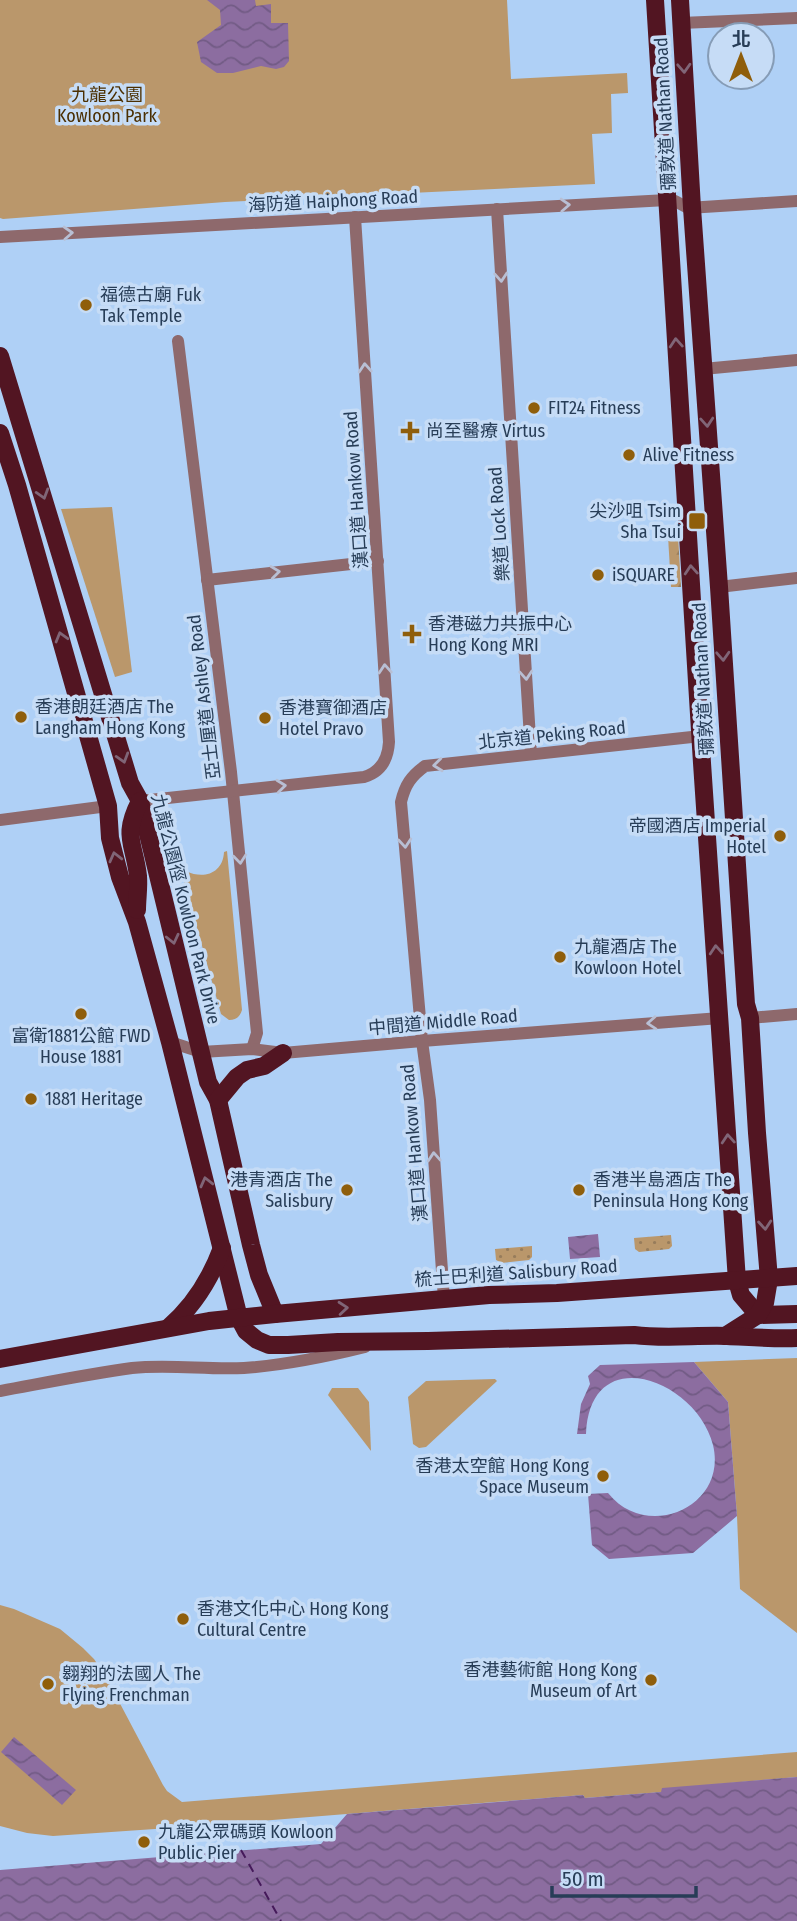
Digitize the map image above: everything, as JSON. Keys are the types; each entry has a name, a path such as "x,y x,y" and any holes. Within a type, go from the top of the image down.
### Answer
{"main road":[{"name":"彌敦道 Nathan Road","path":"655,0 737,1281"},
{"name":"彌敦道 Nathan Road","path":"680,0 746,1004 750,1018 769,1279 765,1304 758,1315"},
{"name":"九龍公園徑 Kowloon Park Drive","path":"0,356 130,783 140,801 208,1082 218,1100 251,1245 259,1275 275,1314"},
{"path":"0,433 108,806 110,838 120,877 137,922 239,1318 246,1331 269,1345 634,1335 657,1338 797,1338"},
{"path":"137,922 138,876 129,836 132,816 140,801"},
{"path":"218,1100 237,1077 247,1070 264,1066 283,1053"},
{"path":"169,1328 196,1300 215,1267 222,1248"},
{"name":"梳士巴利道 Salisbury Road","path":"0,1359 169,1328 275,1314 444,1299 797,1276"},
{"path":"737,1281 741,1294 758,1315"},
{"path":"725,1336 758,1315 797,1314"}],"street":[{"path":"681,23 797,18"},
{"path":"667,200 692,208 797,201"},
{"name":"海防道 Haiphong Road","path":"0,237 667,200"},
{"name":"樂道 Lock Road","path":"497,209 531,754"},
{"name":"漢口道 Hankow Road","path":"233,791 364,777 377,772 385,761 389,742 355,217"},
{"name":"亞士厘道 Ashley Road","path":"178,341 233,791 257,1033 252,1049"},
{"path":"703,369 797,360"},
{"path":"207,580 378,561"},
{"path":"719,587 797,578"},
{"name":"北京道 Peking Road","path":"411,777 425,766 701,736"},
{"name":"漢口道 Hankow Road","path":"411,777 401,802 422,1041 430,1100 444,1299"},
{"path":"140,801 233,791"},
{"path":"0,820 108,806"},
{"path":"750,1018 797,1014"},
{"name":"中間道 Middle Road","path":"170,1042 201,1052 252,1049 283,1053 720,1018"},
{"path":"0,1391 133,1368 243,1368 292,1363 389,1340"}],"green space":[{"name":"九龍公園 Kowloon Park","path":"0,0 507,0 511,79 627,73 628,93 611,94 612,133 592,134 595,184 225,202 3,219 0,218"},
{"path":"112,507 132,672 115,677 61,509"},
{"path":"678,535 681,587 671,587 668,536"},
{"path":"227,851 242,1010 237,1018 229,1020 221,1014 182,874 186,871 199,875 211,873 220,865 224,852"},
{"path":"671,1235 672,1246 669,1249 639,1252 635,1249 634,1238"},
{"path":"532,1246 532,1257 529,1260 502,1263 496,1260 495,1249"},
{"path":"797,1358 797,1633 740,1589 728,1402 694,1362"},
{"path":"426,1381 497,1381 426,1447 419,1448 413,1444 408,1397"},
{"path":"332,1388 358,1388 369,1402 371,1451 328,1395"},
{"path":"0,1605 60,1629 94,1659 163,1785 182,1802 797,1752 797,1777 585,1798 583,1795 53,1836 27,1833 0,1826"}],"water":[{"path":"207,0 255,0 256,6 271,4 271,23 288,23 289,61 284,67 276,69 261,66 233,73 217,73 201,62 197,42 221,25 220,10"},
{"path":"598,1234 600,1257 570,1259 568,1237"},
{"path":"694,1362 728,1402 737,1516 693,1553 609,1559 592,1545 588,1494 608,1493 624,1508 643,1515 662,1516 681,1511 697,1500 708,1486 714,1467 713,1445 703,1422 687,1402 667,1388 645,1380 624,1379 605,1386 592,1405 586,1434 577,1434 581,1404 590,1384 588,1376 600,1365"},
{"path":"14,1737 76,1790 62,1805 1,1752"},
{"path":"797,1777 797,1921 0,1921 0,1870 321,1844 347,1814 583,1795 585,1798 661,1792 662,1788"}],"ferry route":[{"path":"241,1850 281,1921"}],"place":[{"name":"福德古廟 Fuk Tak Temple","path":"86,305"},
{"name":"FIT24 Fitness","path":"534,408"},
{"name":"尚至醫療 Virtus","path":"410,431"},
{"name":"Alive Fitness","path":"629,455"},
{"name":"尖沙咀 Tsim Sha Tsui","path":"697,521"},
{"name":"iSQUARE","path":"598,575"},
{"name":"香港磁力共振中心 Hong Kong MRI","path":"412,634"},
{"name":"香港朗廷酒店 The Langham Hong Kong","path":"21,717"},
{"name":"香港寶御酒店 Hotel Pravo","path":"265,718"},
{"name":"帝國酒店 Imperial Hotel","path":"780,836"},
{"name":"九龍酒店 The Kowloon Hotel","path":"560,957"},
{"name":"富衛1881公館 FWD House 1881","path":"81,1014"},
{"name":"1881 Heritage","path":"31,1099"},
{"name":"港青酒店 The Salisbury","path":"347,1190"},
{"name":"香港半島酒店 The Peninsula Hong Kong","path":"579,1190"},
{"name":"香港太空館 Hong Kong Space Museum","path":"603,1476"},
{"name":"香港文化中心 Hong Kong Cultural Centre","path":"183,1619"},
{"name":"香港藝術館 Hong Kong Museum of Art","path":"651,1680"},
{"name":"翱翔的法國人 The Flying Frenchman","path":"48,1684"},
{"name":"九龍公眾碼頭 Kowloon Public Pier","path":"144,1842"}]}
